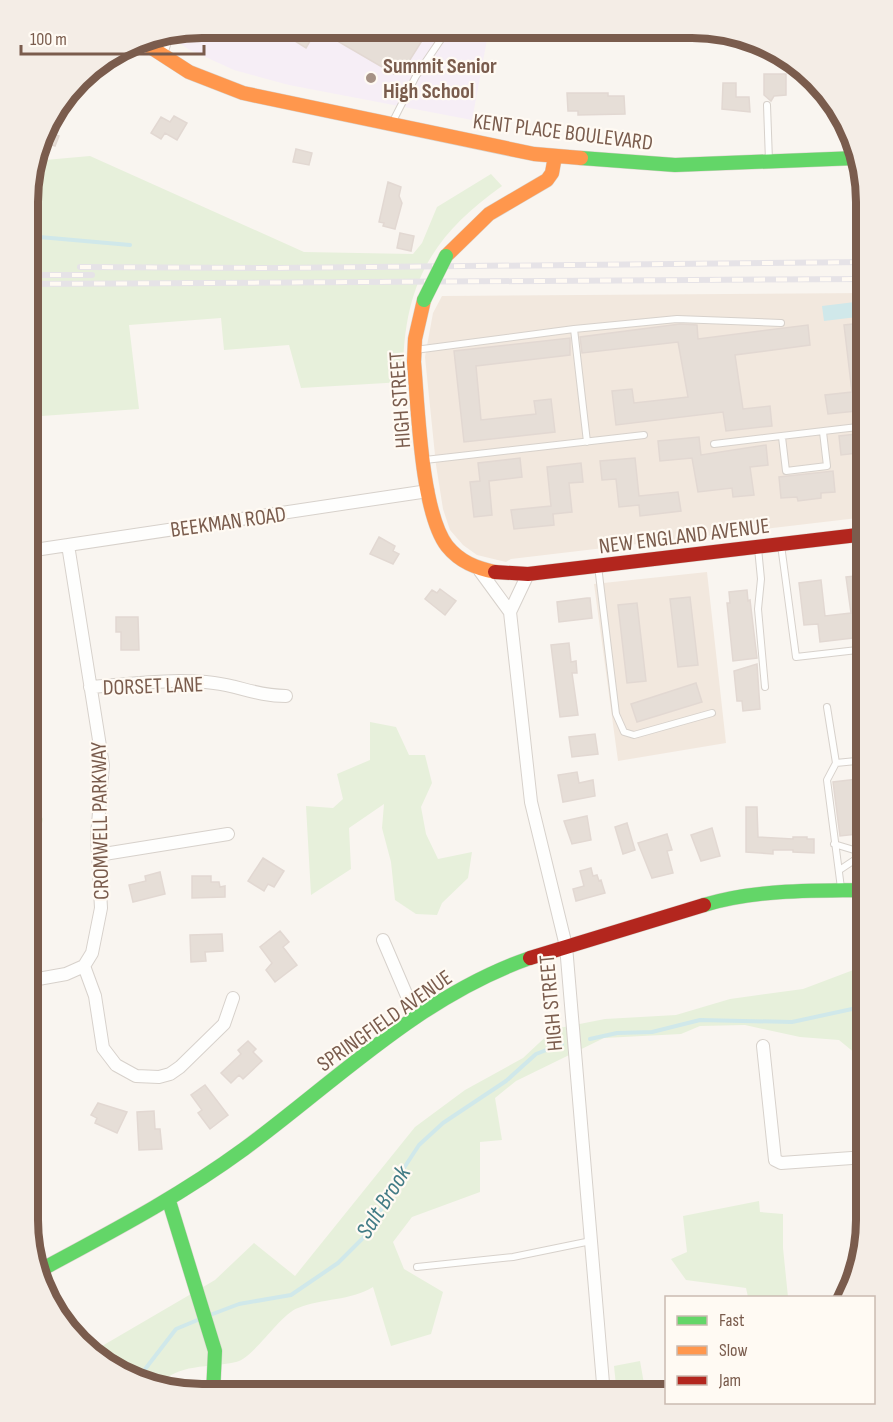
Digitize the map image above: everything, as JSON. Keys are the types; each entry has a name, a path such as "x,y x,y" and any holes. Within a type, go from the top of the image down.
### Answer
{"street":[{"name":"KENT PLACE BOULEVARD","path":"148,46 163,57 209,81 243,93 390,126 555,156 675,165 849,158"},
{"name":"HIGH STREET","path":"555,156 552,173 547,180 489,214 446,256 424,300 414,351 424,460 437,530 446,545 456,555 480,571 510,612 531,802 566,946 603,1384"},
{"name":"BEEKMAN ROAD","path":"37,550 428,491"},
{"name":"NEW ENGLAND AVENUE","path":"506,575 856,535"},
{"name":"CROMWELL PARKWAY","path":"68,545 103,765 98,855 101,908 92,953 84,966"},
{"name":"HIGH STREET","path":"480,571 506,575"},
{"path":"510,612 528,574"},
{"name":"DORSET LANE","path":"90,687 174,682 215,683 263,696 286,696"},
{"path":"98,855 228,834"},
{"name":"SPRINGFIELD AVENUE","path":"45,1268 169,1201 244,1149 416,1017 465,987 519,962 726,898 776,892 855,890"},
{"path":"383,940 416,1017"},
{"path":"37,979 66,974 84,966 95,996 103,1048 116,1065 136,1076 159,1077 170,1074 180,1067 224,1024 233,998"},
{"path":"763,1046 775,1160 781,1163 855,1158"},
{"path":"169,1201 214,1351 213,1384"}],"lane":[{"path":"390,126 416,76 442,37"},
{"path":"163,57 168,41"},
{"path":"768,105 769,162"},
{"path":"414,351 574,329 677,319 781,323"},
{"path":"574,329 587,442"},
{"path":"714,444 856,427"},
{"path":"782,437 786,471 827,466 823,432"},
{"path":"424,460 644,435"},
{"path":"781,544 796,657 856,650"},
{"path":"758,547 761,579 758,609 765,687"},
{"path":"597,566 616,714 624,732 634,735 712,713"},
{"path":"827,707 836,763 827,780 834,844 841,869 842,891"},
{"path":"836,763 855,761"},
{"path":"834,844 855,850"},
{"path":"841,869 855,859"},
{"path":"417,1268 513,1257 591,1241"}],"shaded area":[{"name":"Summit Senior High School","path":"201,37 488,37 472,120 289,85 234,70 188,49 175,40"},
{"path":"856,293 856,518 511,559 506,562 477,555 463,545 450,530 443,509 436,465 425,357 433,313 442,296"},
{"path":"707,572 726,743 618,761 594,584"}],"green space":[{"path":"90,156 304,252 413,254 422,243 437,207 491,174 502,186 455,226 437,247 424,270 414,294 408,320 403,382 301,388 289,345 224,350 221,318 129,325 139,409 37,416 37,201 43,160"},
{"path":"370,722 396,727 409,755 425,755 432,783 421,807 426,834 438,859 472,852 468,878 442,903 437,915 416,914 395,900 391,862 382,828 384,804 349,828 351,869 311,895 306,806 333,808 343,799 337,774 370,760"},
{"path":"37,809 43,819 37,846"},
{"path":"855,969 855,1053 839,1040 800,1037 745,1025 700,1026 681,1034 604,1038 516,1081 495,1098 502,1140 480,1142 480,1192 412,1217 393,1242 404,1269 443,1292 431,1334 391,1346 373,1287 355,1295 298,1308 283,1319 243,1359 184,1370 174,1373 165,1380 119,1363 98,1348 215,1280 254,1243 295,1276 415,1127 465,1090 523,1058 554,1029 605,1019 676,1015 730,999 803,989"},
{"path":"759,1201 760,1212 783,1214 783,1248 788,1296 748,1296 746,1288 686,1280 671,1259 687,1252 683,1216"},
{"path":"640,1361 644,1384 616,1384 614,1366"}],"water":[{"path":"855,302 856,317 824,321 822,306"}],"building":[{"path":"289,37 312,37 306,48"},
{"path":"331,37 424,37 401,74 396,71 394,74"},
{"path":"99,73 100,74 84,90 81,89"},
{"path":"764,74 786,74 786,95 774,96 771,101 764,95"},
{"path":"723,83 736,83 736,97 749,97 750,112 722,109"},
{"path":"567,93 608,93 608,96 624,96 625,114 578,115 578,111 568,111"},
{"path":"174,116 187,123 177,140 165,133 161,139 151,133 161,117 170,122"},
{"path":"52,134 59,136 55,146 48,144"},
{"path":"296,149 312,153 309,165 293,162"},
{"path":"388,182 401,187 399,196 402,203 395,229 383,226 384,223 379,222"},
{"path":"400,233 414,236 411,251 397,248"},
{"path":"680,324 697,325 698,339 808,325 810,345 735,355 743,409 770,406 772,426 726,431 723,412 616,425 612,391 632,389 634,403 688,397 678,342 582,353 580,337"},
{"path":"856,324 856,411 828,414 825,395 852,392 844,325"},
{"path":"570,338 570,355 476,366 481,420 536,414 534,401 551,399 555,432 464,442 454,351"},
{"path":"856,434 856,453 841,455 839,436"},
{"path":"699,437 701,455 766,445 768,465 750,467 754,495 733,497 732,488 698,492 692,458 660,461 658,441"},
{"path":"520,458 522,477 489,481 492,515 474,517 470,482 480,481 478,463"},
{"path":"635,458 639,496 678,492 681,511 640,516 639,505 619,507 616,479 602,480 600,461"},
{"path":"581,463 583,482 569,483 572,512 553,514 554,525 514,529 511,510 551,506 547,467"},
{"path":"833,471 835,492 821,493 821,498 798,501 797,497 781,498 779,477"},
{"path":"379,537 395,546 393,551 399,554 393,564 370,554"},
{"path":"856,576 856,638 820,642 818,624 804,625 799,583 821,580 825,616 851,613 846,577"},
{"path":"440,589 456,601 445,615 425,599 432,590 437,593"},
{"path":"747,590 757,658 733,661 727,603 730,603 729,592"},
{"path":"690,597 698,665 678,667 670,599"},
{"path":"590,598 592,618 559,622 557,602"},
{"path":"637,603 646,681 627,683 618,605"},
{"path":"116,617 138,617 139,650 121,650 121,632 116,632"},
{"path":"569,643 571,662 576,661 577,673 572,673 578,715 560,717 551,645"},
{"path":"757,664 760,709 743,711 742,701 737,701 734,671"},
{"path":"696,683 702,702 637,722 631,704"},
{"path":"595,734 598,754 572,757 569,737"},
{"path":"577,772 579,783 593,780 595,796 563,802 558,775"},
{"path":"855,779 855,834 840,836 833,782"},
{"path":"746,807 757,807 758,837 814,839 814,853 793,852 793,850 773,850 773,854 746,852"},
{"path":"587,816 591,840 572,844 564,821"},
{"path":"627,823 635,850 623,854 615,827"},
{"path":"712,828 720,856 701,861 691,835"},
{"path":"667,834 672,850 667,851 673,873 652,878 638,843"},
{"path":"263,858 284,871 274,887 268,884 264,891 248,881"},
{"path":"591,868 593,876 597,875 599,881 601,880 605,893 576,901 573,889 584,886 580,871"},
{"path":"160,872 165,894 133,902 129,885 146,881 145,876"},
{"path":"192,876 211,876 211,882 219,882 220,887 225,886 225,897 192,898"},
{"path":"280,931 289,942 283,947 297,965 275,982 266,970 272,963 260,947"},
{"path":"222,934 223,951 205,952 206,961 191,962 190,935"},
{"path":"248,1041 256,1049 253,1052 262,1061 243,1079 239,1075 231,1083 221,1073 241,1054 238,1050"},
{"path":"205,1085 228,1115 210,1129 198,1113 202,1110 191,1095"},
{"path":"98,1103 127,1112 117,1133 95,1123 97,1118 91,1115"},
{"path":"154,1111 155,1129 160,1129 162,1149 139,1150 137,1112"}],"waterway":[{"path":"37,237 130,245"},
{"name":"Salt Brook","path":"590,1039 617,1033 652,1032 700,1020 792,1022 855,1008"},
{"name":"Salt Brook","path":"210,1315 239,1304 291,1295 338,1263 370,1231 398,1177 419,1145 443,1123 506,1081 536,1054 562,1044"},
{"name":"Salt Brook","path":"142,1373 176,1329 200,1319"}],"railway":[{"path":"80,267 275,268 856,262"},
{"path":"37,275 92,275"},
{"path":"37,284 856,279"}],"traffic: fast":[{"path":"581,158 675,165 849,158"},
{"path":"424,300 446,256"},
{"path":"704,905 764,893 855,890"},
{"path":"45,1268 142,1214 219,1167 415,1017 490,974 530,958"},
{"path":"169,1201 215,1351 213,1384"}],"traffic: slow":[{"path":"149,46 189,72 243,93 534,154 581,158"},
{"path":"446,256 489,214 547,180 552,173 555,156"},
{"path":"424,300 415,339 414,362 422,458 431,509 438,530 452,552 469,564 495,572"}],"traffic: jam":[{"path":"495,572 528,574 856,535"},
{"path":"530,958 704,905"}],"place":[{"name":"Summit Senior High School","path":"371,78"}]}
